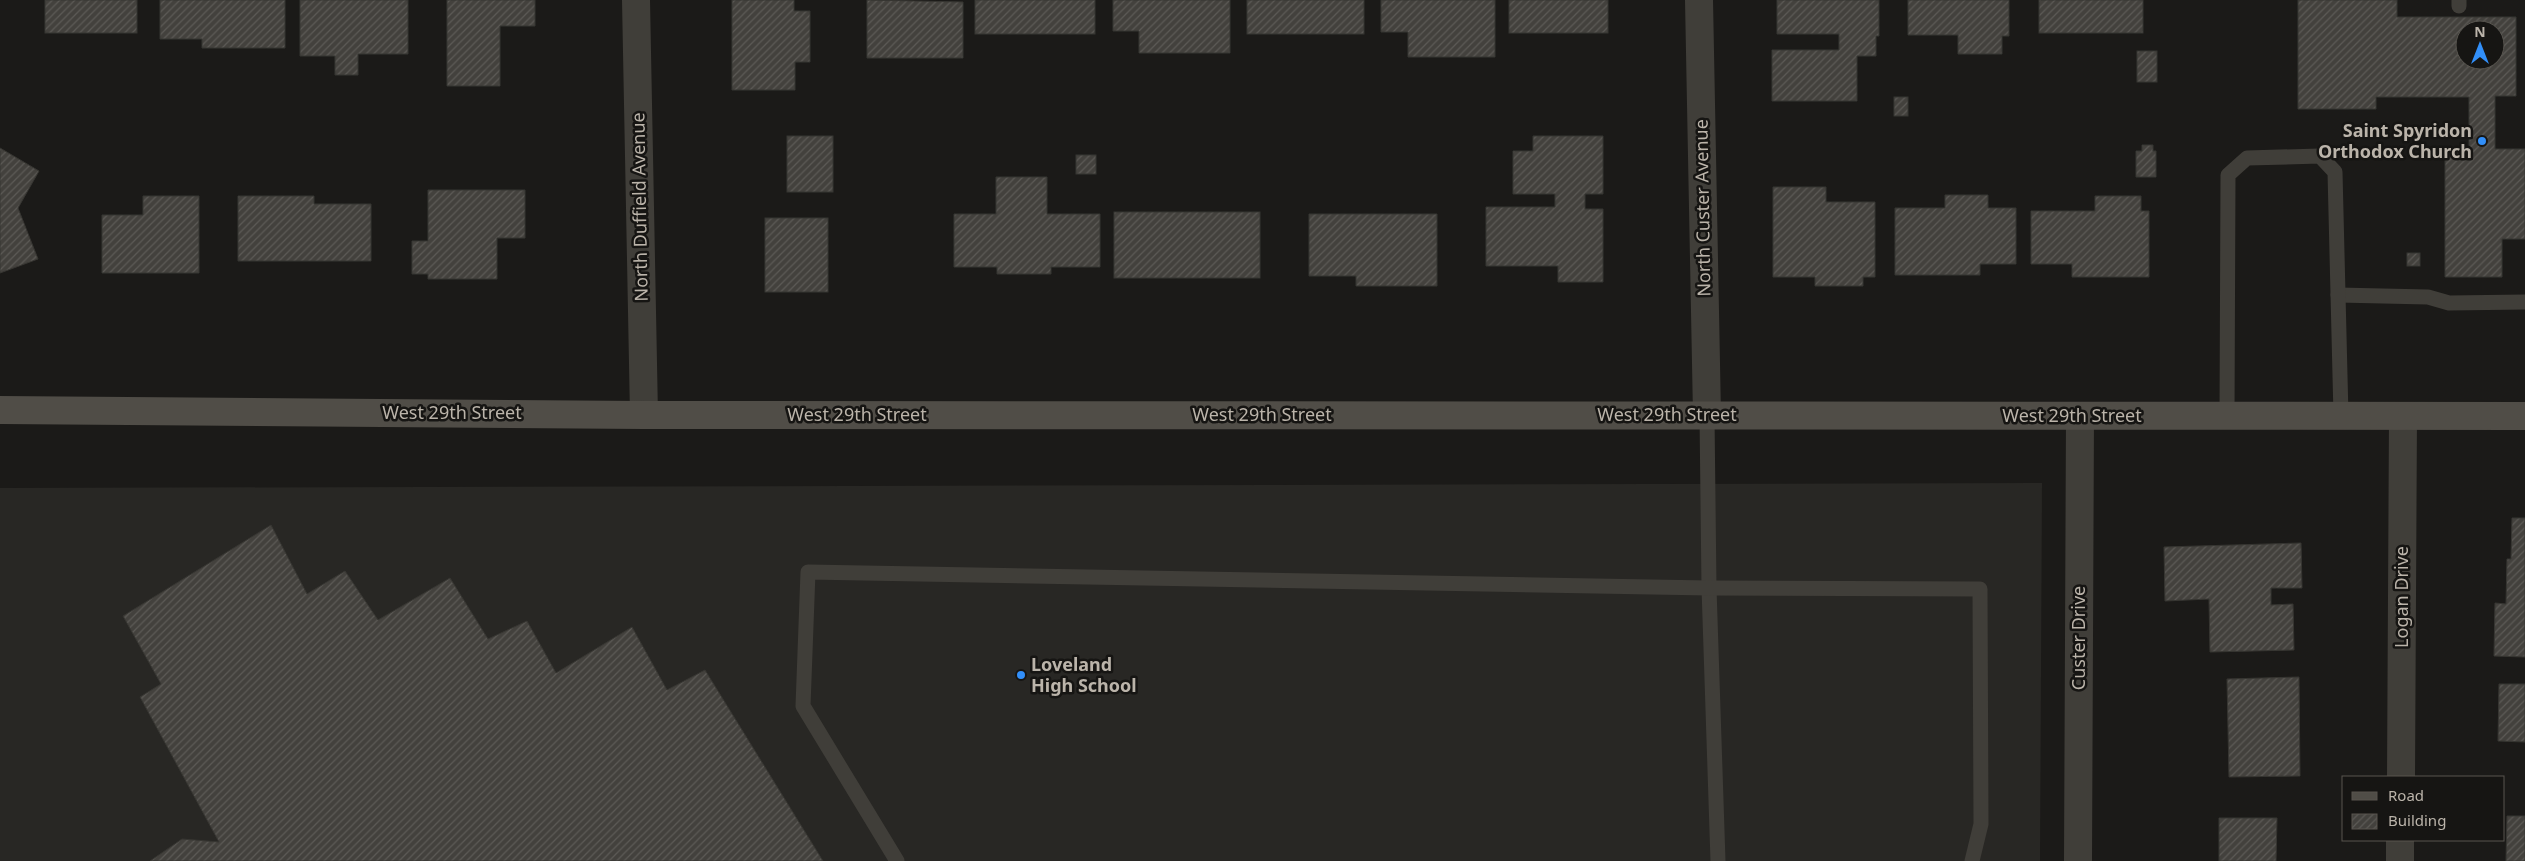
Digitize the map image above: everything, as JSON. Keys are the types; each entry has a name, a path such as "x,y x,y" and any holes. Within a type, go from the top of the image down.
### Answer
{"main road":[{"name":"West 29th Street","path":"0,410 644,414 2525,416"}],"street":[{"name":"North Duffield Avenue","path":"636,0 644,414"},
{"name":"North Custer Avenue","path":"1699,0 1706,415"},
{"name":"Custer Drive","path":"2078,861 2080,416"},
{"name":"Logan Drive","path":"2401,776 2403,416"},
{"path":"2400,841 2400,861"}],"lane":[{"path":"2227,416 2228,175 2246,158 2320,156 2335,172 2341,416"},
{"path":"2338,295 2428,297 2449,303 2525,302"},
{"path":"1706,415 1709,588 1718,861"},
{"path":"897,861 803,706 808,572 1709,588 1980,589 1981,824 1972,861"}],"shaded area":[{"name":"Loveland High School","path":"2042,483 2040,861 0,861 0,488"}],"building":[{"path":"45,0 137,0 137,33 45,33"},
{"path":"160,0 285,0 285,48 202,48 202,39 160,39"},
{"path":"300,0 408,0 408,54 358,54 358,75 335,75 335,56 300,56"},
{"path":"447,0 535,0 535,26 500,26 500,86 447,86"},
{"path":"732,0 794,0 794,11 810,11 810,62 795,62 795,90 732,90"},
{"path":"867,0 963,2 963,58 867,58"},
{"path":"975,0 1095,0 1095,34 975,34"},
{"path":"1113,0 1230,0 1230,53 1139,53 1139,31 1113,31"},
{"path":"1247,0 1364,0 1364,34 1247,34"},
{"path":"1381,0 1495,0 1495,57 1408,57 1408,32 1381,32"},
{"path":"1509,0 1608,0 1608,33 1509,33"},
{"path":"1777,0 1879,0 1879,36 1876,36 1876,56 1857,56 1857,101 1772,101 1772,50 1839,50 1839,34 1777,34"},
{"path":"1908,0 2009,0 2009,36 2002,36 2002,54 1958,54 1958,35 1908,35"},
{"path":"2039,0 2143,0 2143,33 2039,33"},
{"name":"Saint Spyridon Orthodox Church","path":"2298,0 2397,0 2397,17 2516,17 2516,96 2495,96 2495,149 2525,149 2525,239 2502,239 2502,277 2445,277 2445,147 2469,147 2469,97 2376,97 2376,109 2298,109"},
{"path":"2137,51 2157,51 2157,82 2137,82"},
{"path":"1894,97 1908,97 1908,116 1894,116"},
{"path":"787,136 833,136 833,192 787,192"},
{"path":"1533,136 1603,136 1603,194 1585,194 1585,209 1603,209 1603,282 1558,282 1558,266 1486,266 1486,207 1555,207 1555,194 1513,194 1513,151 1533,151"},
{"path":"2142,145 2153,145 2153,151 2156,151 2156,177 2136,177 2136,151 2142,151"},
{"path":"0,148 39,171 18,208 38,259 0,273"},
{"path":"1076,155 1096,155 1096,174 1076,174"},
{"path":"996,177 1047,177 1047,214 1100,214 1100,267 1051,267 1051,274 997,274 997,267 954,267 954,214 996,214"},
{"path":"1773,187 1826,187 1826,202 1875,202 1875,277 1863,277 1863,286 1815,286 1815,277 1773,277"},
{"path":"428,190 525,190 525,238 497,238 497,279 428,279 428,274 412,274 412,241 428,241"},
{"path":"1945,195 1988,195 1988,208 2016,208 2016,264 1980,264 1980,275 1895,275 1895,208 1945,208"},
{"path":"143,196 199,196 199,273 102,273 102,215 143,215"},
{"path":"238,196 314,196 314,204 371,204 371,261 238,261"},
{"path":"2095,196 2141,196 2141,211 2149,211 2149,277 2072,277 2072,264 2031,264 2031,211 2095,211"},
{"path":"1114,212 1260,212 1260,278 1114,278"},
{"path":"1309,214 1437,214 1437,286 1356,286 1356,276 1309,276"},
{"path":"765,218 828,218 828,292 765,292"},
{"path":"2407,253 2420,253 2420,266 2407,266"},
{"path":"2512,518 2525,518 2525,657 2494,656 2495,603 2506,604 2507,559 2511,559"},
{"path":"271,525 307,594 345,571 378,620 450,578 488,639 527,621 556,673 632,627 667,690 705,670 823,861 150,861 182,839 219,842 140,697 161,684 123,616"},
{"path":"2301,543 2302,588 2271,588 2271,605 2293,604 2294,650 2210,652 2209,599 2165,601 2164,547"},
{"path":"2299,677 2300,776 2229,777 2227,679"},
{"path":"2499,684 2525,684 2525,742 2498,741"},
{"path":"2507,816 2525,816 2525,861 2506,861"},
{"path":"2219,818 2277,818 2276,861 2219,861"}],"place":[{"name":"Saint Spyridon Orthodox Church","path":"2482,141"},
{"name":"Loveland High School","path":"1021,675"}]}
